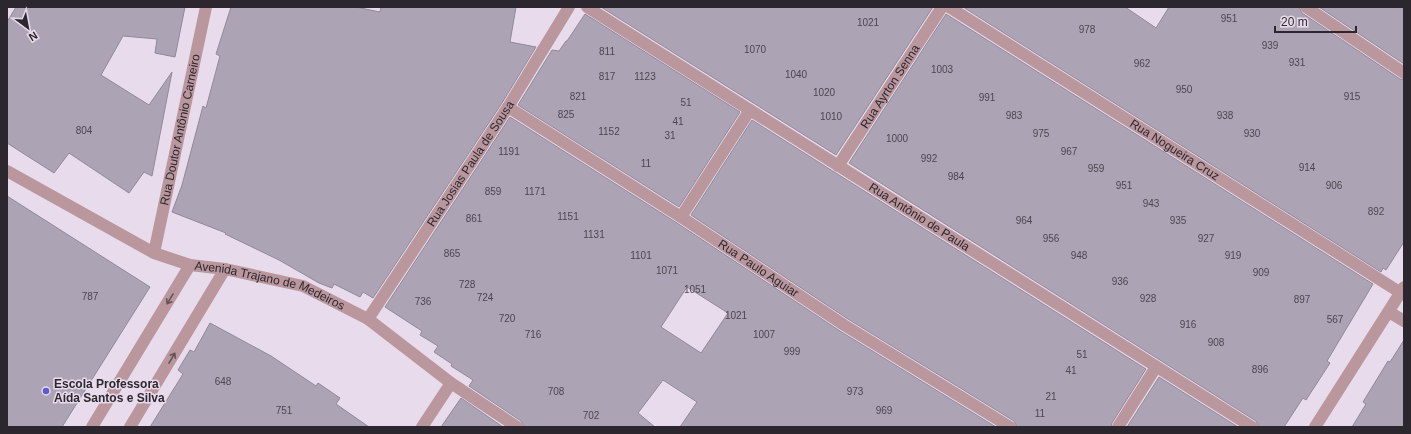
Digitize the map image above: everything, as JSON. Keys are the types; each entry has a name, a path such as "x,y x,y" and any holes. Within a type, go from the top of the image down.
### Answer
{"street":[{"name":"Rua Doutor Antônio Carneiro","path":"154,253 206,7"},
{"name":"Rua Josias Paula de Sousa","path":"368,319 508,107 569,7"},
{"name":"Rua Antônio de Paula","path":"587,7 1252,427"},
{"name":"Rua Ayrton Senna","path":"838,166 942,7"},
{"name":"Rua Nogueira Cruz","path":"949,7 1402,290"},
{"path":"1306,7 1404,74"},
{"name":"Rua Paulo Aguiar","path":"508,107 681,216 844,324 1010,427"},
{"path":"681,216 750,110"},
{"name":"Avenida Trajano de Medeiros","path":"7,171 154,253 190,265 225,269 304,286 368,319 451,383 517,427"},
{"path":"92,427 190,265"},
{"path":"130,427 225,269"},
{"path":"1316,427 1402,290"},
{"path":"1389,312 1404,321"},
{"path":"1118,427 1156,367"},
{"path":"422,427 451,383"}],"building":[{"path":"16,7 185,7 175,57 155,53 157,39 123,36 101,75 149,105 172,72 152,176 144,172 129,193 69,153 54,173 7,143 7,22"},
{"path":"231,7 356,7 380,12 381,7 516,7 510,42 536,47 502,103 373,298 363,292 360,297 334,284 332,288 319,283 279,260 225,234 226,233 172,212 182,185 203,106 206,108 220,56 216,54"},
{"path":"601,7 933,7 836,155"},
{"path":"963,7 1125,7 1156,28 1169,7 1299,7 1302,13 1400,79 1404,80 1404,242 1386,270 1383,268 1381,272"},
{"path":"1319,7 1404,7 1404,64"},
{"path":"585,14 740,112 679,207 518,105 552,50 559,51"},
{"path":"946,14 1373,284 1327,361 1330,363 1306,400 1303,398 1284,427 1259,427 1256,421 849,163"},
{"path":"510,117 677,223 840,331 996,427 680,427 697,402 663,380 638,413 655,427 524,427 521,421 469,386 473,380 451,366 452,364 434,352 438,346 420,335 422,331 385,307","holes":["687,287 728,313 701,353 661,327"]},
{"path":"752,120 1146,369 1112,423 1111,427 1017,427 1014,421 848,319 691,215"},
{"path":"7,196 150,287 62,427 7,427"},
{"path":"210,323 271,356 316,386 318,383 340,398 336,404 369,427 150,427 183,374 178,370 190,350 194,352"},
{"path":"1404,340 1404,427 1352,427 1366,404 1363,402 1388,361 1390,362"},
{"path":"1159,377 1238,427 1127,427"},
{"path":"461,398 503,427 441,427"}],"place":[{"name":"Escola Professora Aída Santos e Silva","path":"46,391"}]}
